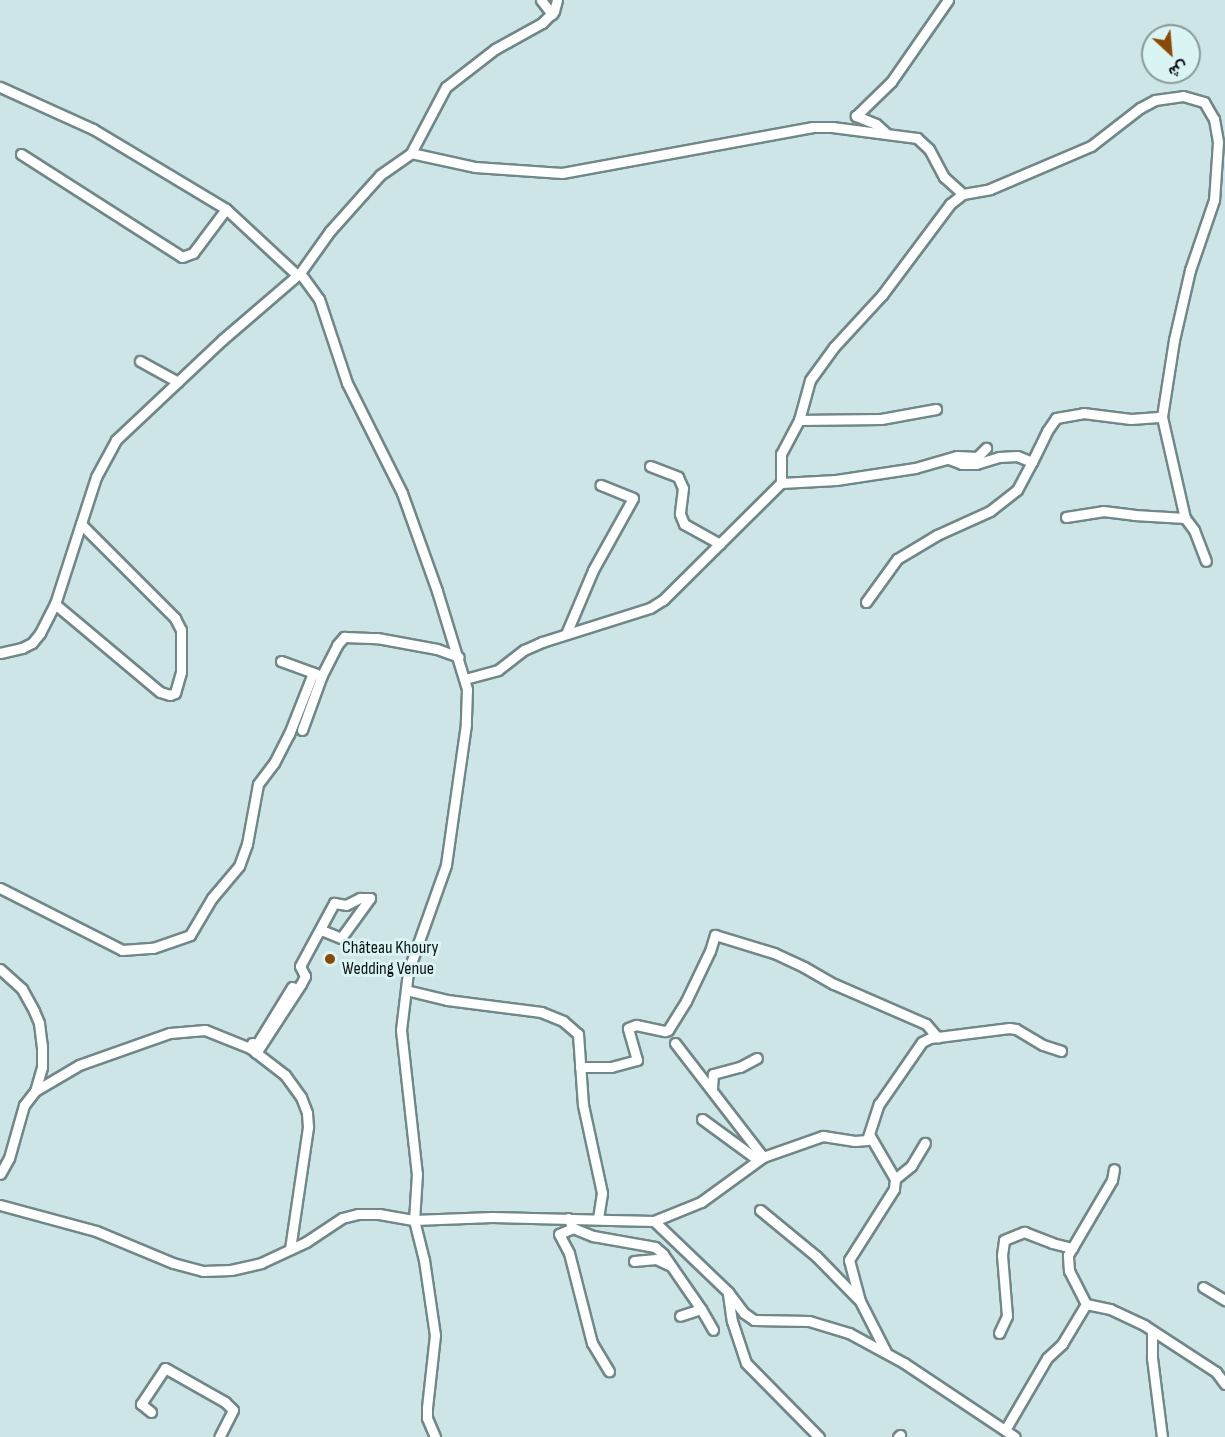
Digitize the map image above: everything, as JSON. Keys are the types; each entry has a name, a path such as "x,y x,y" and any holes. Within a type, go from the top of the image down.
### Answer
{"street":[{"path":"541,0 552,14"},
{"path":"0,653 32,643 55,604 96,477 114,443 298,274 330,231 380,175 411,153 446,87 495,49 537,26 552,14 557,0"},
{"path":"885,132 876,124 856,116 891,82 948,0"},
{"path":"0,87 93,129 226,209 298,274 319,299 346,382 402,494 459,657 465,679 466,724 446,865 408,972 401,1030 417,1174 414,1220 424,1260 435,1335 427,1408 427,1418 435,1437"},
{"path":"781,483 781,454 799,420 810,380 834,347 882,295 950,204 963,194 990,189 1091,146 1140,108 1155,100 1183,96 1198,99 1210,109 1218,142 1214,200 1190,270 1174,340 1162,417 1185,518 1194,530 1206,561"},
{"path":"411,153 469,166 562,173 813,127 885,132 912,136 921,140 944,177 963,194"},
{"path":"21,154 182,257 193,253 226,209"},
{"path":"140,361 178,382"},
{"path":"799,420 881,419 936,409"},
{"path":"866,602 897,560 937,535 990,511 1017,490 1056,418 1083,413 1131,419 1162,417"},
{"path":"465,679 498,670 524,650 657,604 781,483 836,480 915,468 960,456 978,457 986,448"},
{"path":"949,459 962,464 976,464 999,457 1017,456 1032,462"},
{"path":"650,466 678,477 683,488 680,514 684,524 720,544"},
{"path":"566,634 593,570 633,498 600,485"},
{"path":"1066,517 1103,511 1185,518"},
{"path":"55,604 160,692 170,696 175,693 181,672 181,630 175,618 81,524"},
{"path":"0,888 122,950 153,948 190,936 212,898 239,866 247,844 258,784 274,763 318,674 339,641 351,636 437,649 459,657"},
{"path":"281,661 318,674"},
{"path":"302,730 318,674"},
{"path":"256,1053 302,984 305,976 300,966 334,903 346,905 360,898 370,898 341,938 321,930"},
{"path":"580,1067 611,1067 637,1059 628,1028 636,1025 668,1030 679,1015 715,935 774,953 834,984 926,1024 938,1038"},
{"path":"0,969 22,989 39,1023 42,1067 35,1091"},
{"path":"241,1043 257,1044 292,987"},
{"path":"406,990 447,1000 541,1012 556,1018 578,1034 586,1128 602,1193 598,1219"},
{"path":"0,1205 96,1231 173,1263 202,1271 246,1267 290,1249 342,1218 358,1214 414,1220 492,1217 654,1221 701,1202 761,1158 823,1136 863,1142 870,1136 879,1104 922,1042 1002,1028 1016,1029 1043,1045 1061,1051"},
{"path":"0,1174 9,1158 24,1105 35,1091 79,1065 170,1033 205,1030 241,1043 275,1065 294,1086 307,1113 308,1127 290,1249"},
{"path":"675,1043 712,1088 761,1158"},
{"path":"712,1088 713,1074 741,1067 757,1058"},
{"path":"702,1119 761,1158"},
{"path":"870,1136 895,1179 894,1189 849,1260 860,1301 886,1353"},
{"path":"895,1179 911,1166 926,1143"},
{"path":"1086,1304 1069,1271 1068,1255 1112,1180 1114,1169"},
{"path":"760,1210 816,1256 860,1301"},
{"path":"568,1218 573,1228 593,1236 656,1247 671,1264 713,1330"},
{"path":"654,1221 728,1292 744,1313 754,1320 809,1321 849,1333 886,1353 1016,1437"},
{"path":"573,1228 559,1234 569,1253 592,1343 609,1371"},
{"path":"999,1333 1007,1316 1002,1255 1004,1240 1024,1232 1072,1248"},
{"path":"634,1262 656,1259 668,1266 671,1264"},
{"path":"1203,1287 1225,1300"},
{"path":"728,1292 734,1328 746,1363 819,1437"},
{"path":"1086,1304 1110,1309 1152,1331 1216,1372 1225,1384"},
{"path":"1005,1430 1047,1358 1062,1344 1086,1304"},
{"path":"680,1316 701,1309"},
{"path":"1152,1331 1152,1358 1162,1437"},
{"path":"152,1412 141,1404 165,1368 225,1402 233,1410 219,1437"}],"place":[{"name":"Château Khoury Wedding Venue","path":"330,959"}]}
